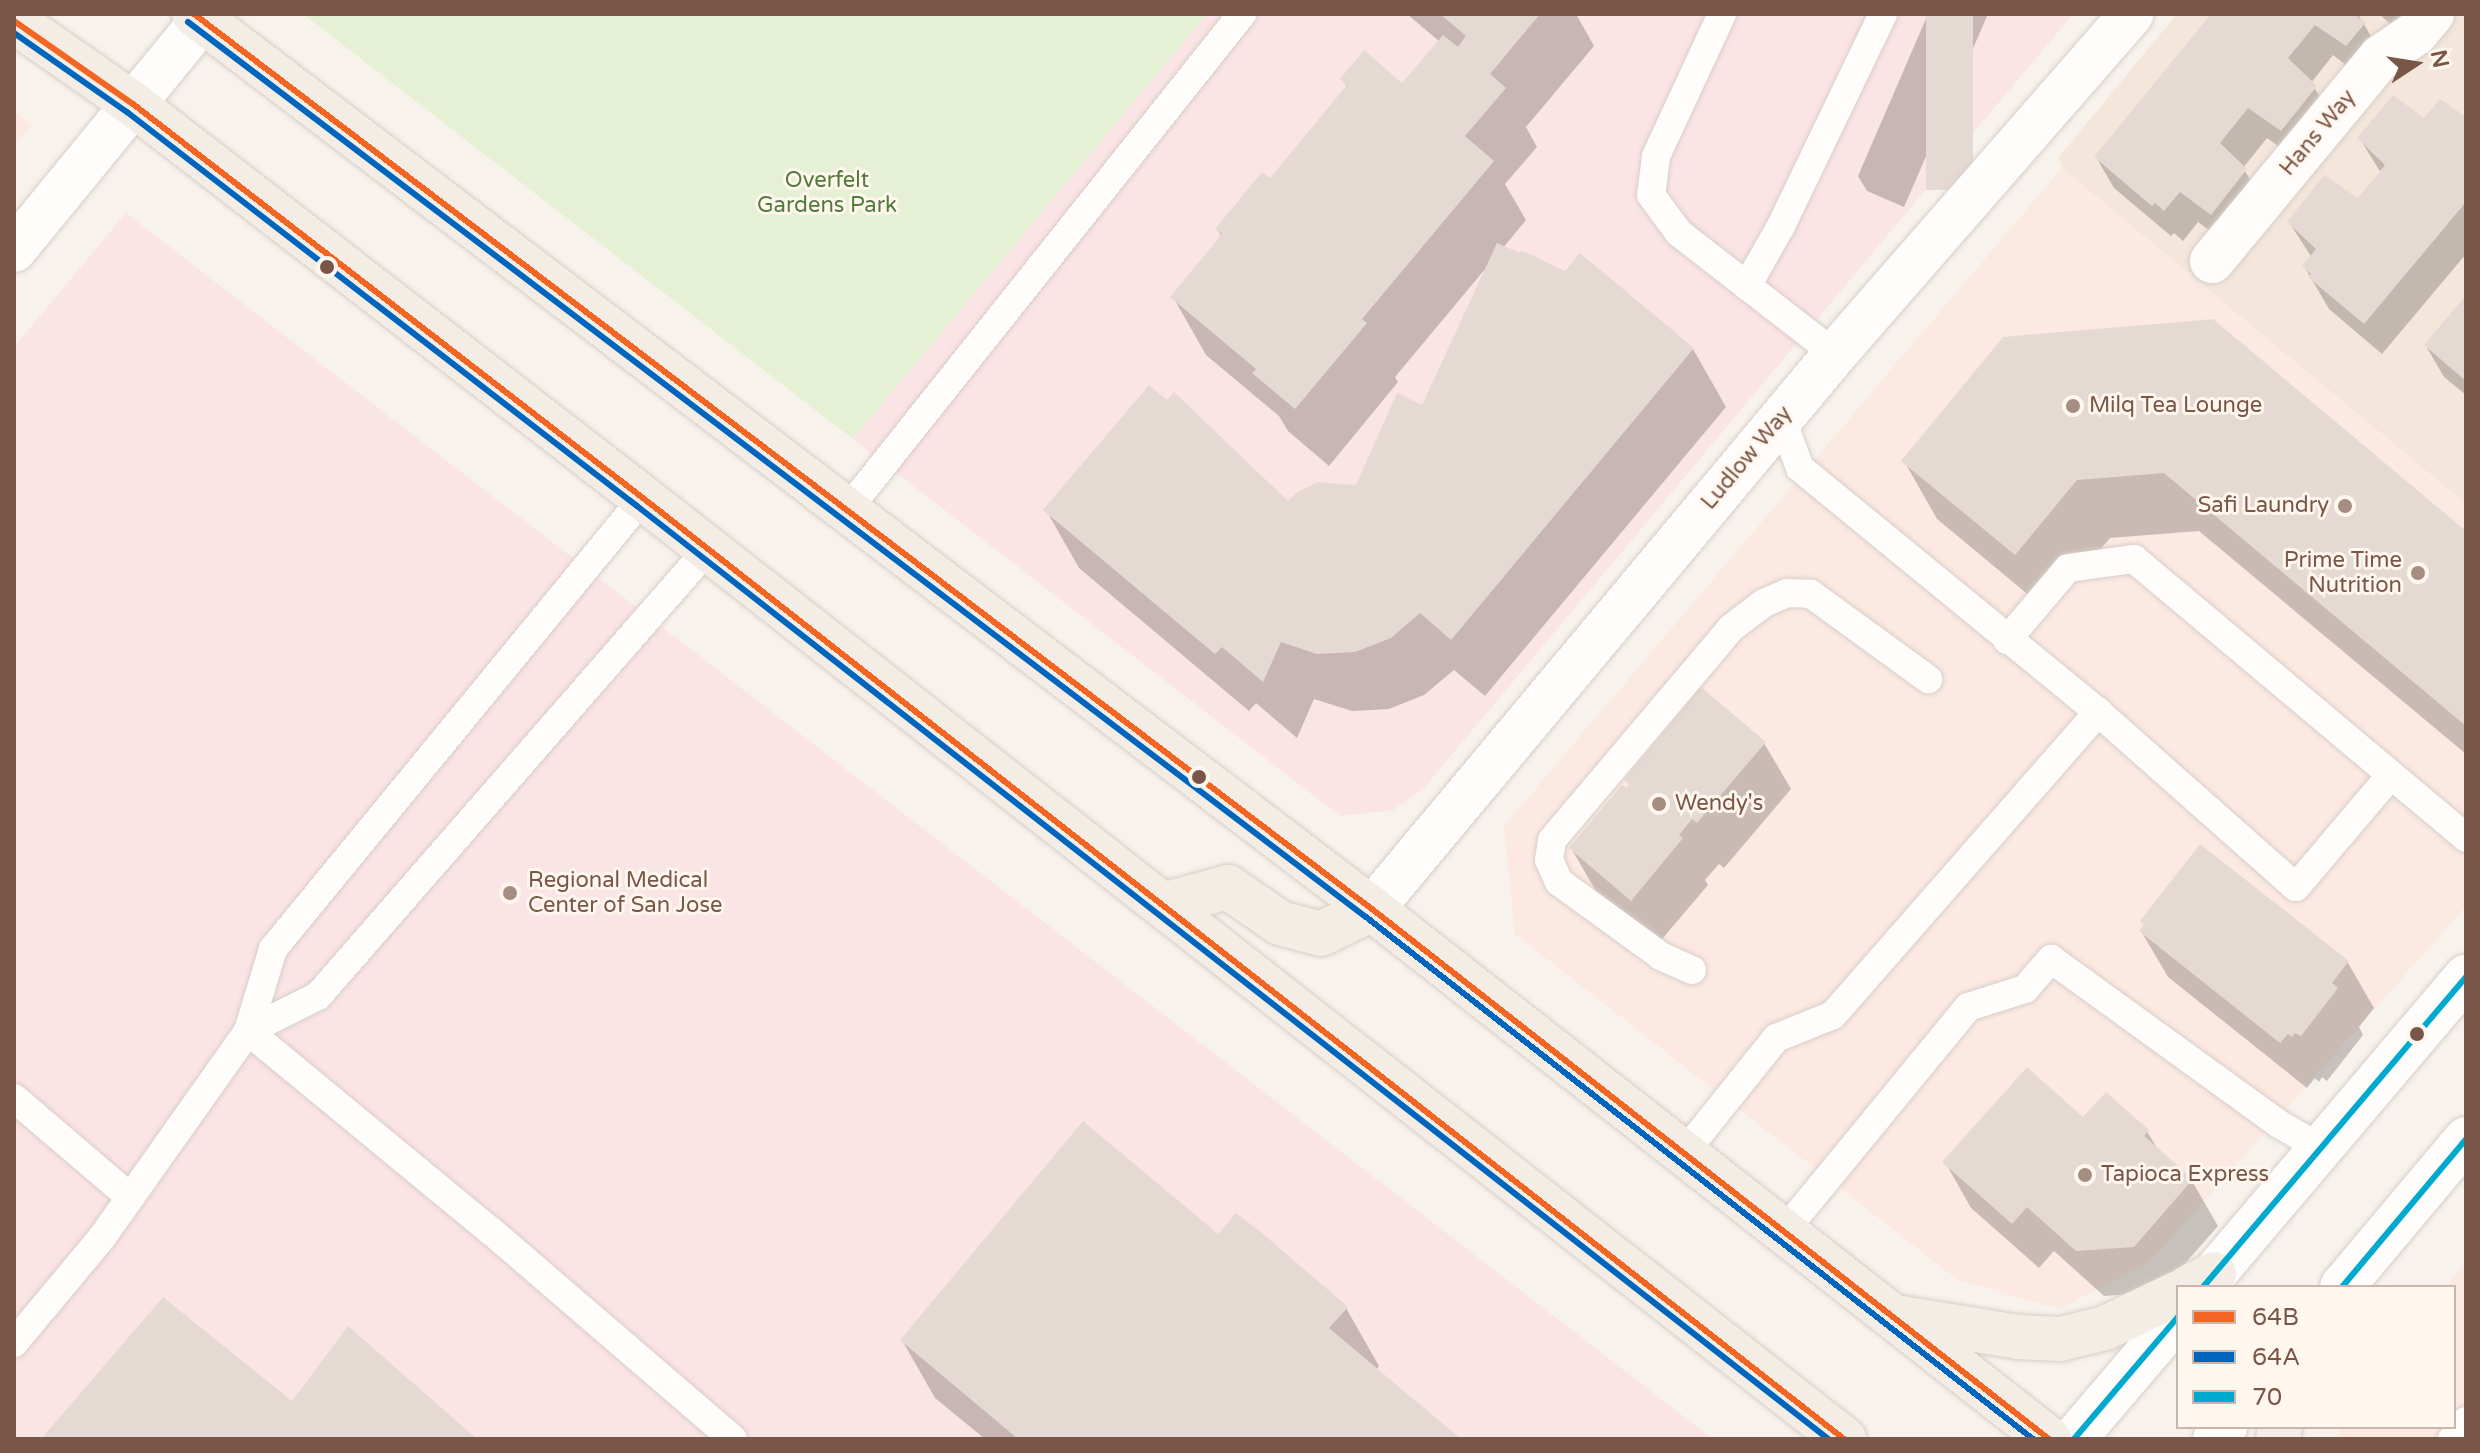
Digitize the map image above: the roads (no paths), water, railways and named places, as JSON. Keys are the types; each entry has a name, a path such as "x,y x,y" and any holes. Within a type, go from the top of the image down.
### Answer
{"main road":[{"path":"198,17 1372,909 2049,1439"},
{"path":"14,21 133,104 643,498 1844,1439"},
{"path":"1163,905 1228,887 1280,923 1321,934 1372,909"},
{"path":"1890,1316 2019,1337 2060,1339 2105,1328 2176,1294"},
{"path":"1744,1362 1792,1439"}],"street":[{"name":"Ludlow Way","path":"1372,909 1781,417 2132,14"},
{"name":"Hans Way","path":"2212,261 2381,57 2416,33 2432,14"},
{"path":"14,250 133,104 198,17"},
{"path":"2196,1285 2322,1149 2466,977"},
{"path":"2344,1285 2466,1139"},
{"path":"2074,1439 2176,1319"}],"lane":[{"path":"848,509 1242,14"},
{"path":"1722,14 1656,156 1651,195 1679,233 1835,354"},
{"path":"1747,286 1781,226 1883,14"},
{"path":"1781,417 1800,468 2098,712 2296,887 2391,775"},
{"path":"14,1343 103,1236 248,1031 273,949 643,498"},
{"path":"248,1031 318,996 708,549"},
{"path":"2007,640 2068,568 2134,559 2466,838"},
{"path":"1692,970 1661,956 1559,882 1549,860 1552,840 1731,628 1764,603 1787,593 1811,594 1928,679"},
{"path":"1684,1153 1776,1038 1833,1015 2098,712"},
{"path":"1785,1230 1968,1007 2025,989 2051,959 2279,1124 2322,1149"},
{"path":"248,1031 491,1231 733,1439"},
{"path":"14,1098 130,1197"},
{"path":"2452,1439 2466,1421"}],"place":[{"name":"Milq Tea Lounge","path":"2073,406"},
{"name":"Safi Laundry","path":"2345,506"},
{"name":"Prime Time Nutrition","path":"2418,573"},
{"name":"Wendy's","path":"1659,804"},
{"name":"Regional Medical Center of San Jose","path":"510,893"},
{"name":"Tapioca Express","path":"2085,1175"}],"park label":[{"name":"Overfelt Gardens Park","path":"827,192"}]}
